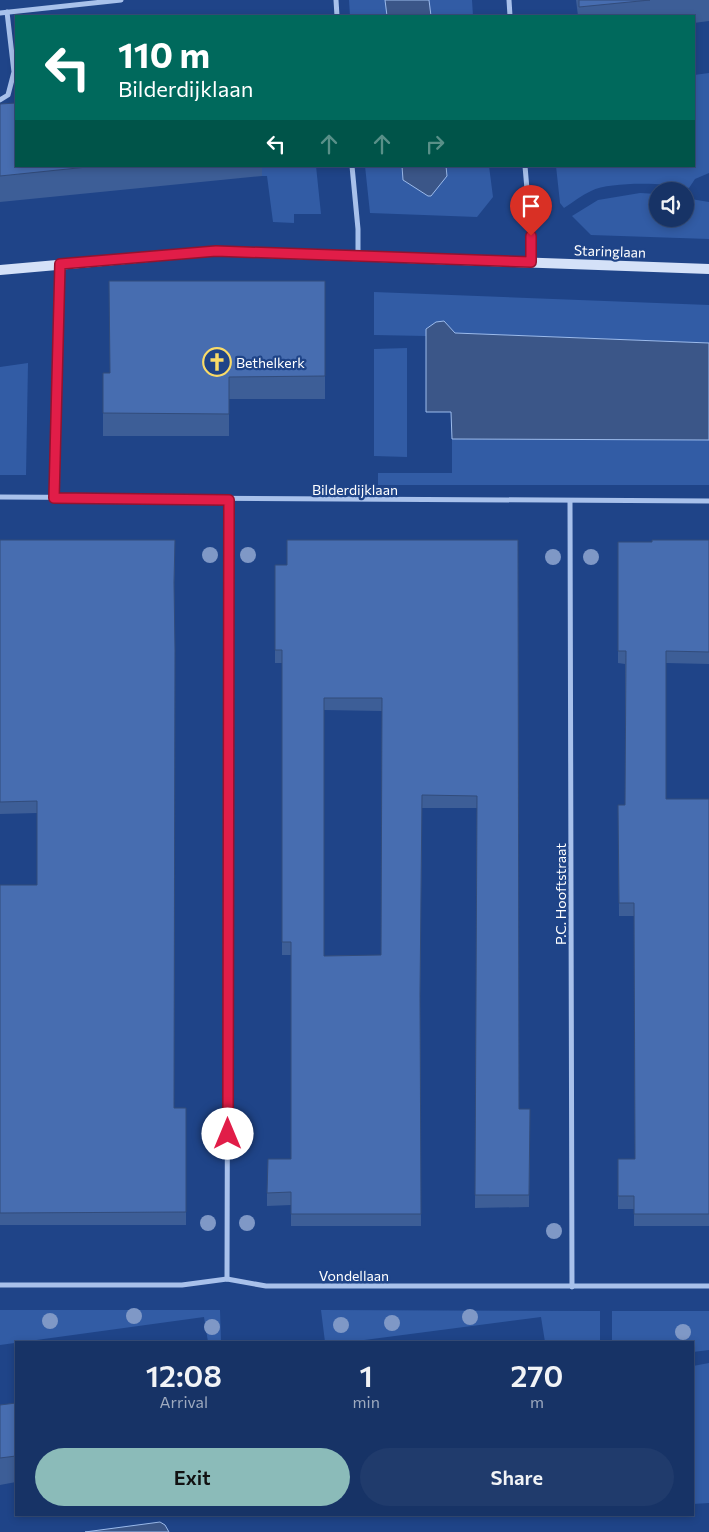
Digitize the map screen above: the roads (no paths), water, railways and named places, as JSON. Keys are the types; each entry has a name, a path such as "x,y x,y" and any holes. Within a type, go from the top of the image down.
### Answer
{"street":[{"path":"0,13 121,0"},
{"path":"336,0 337,15"},
{"path":"509,0 510,15"},
{"path":"0,100 8,95 14,72 7,12"},
{"path":"352,167 358,229 358,255"},
{"path":"525,167 531,236 531,262"},
{"name":"Staringlaan","path":"0,270 216,251 709,269"},
{"path":"54,498 60,264"},
{"name":"Bilderdijklaan","path":"0,497 229,500 709,501"},
{"path":"227,1279 229,500"},
{"name":"P.C. Hooftstraat","path":"570,500 572,1287"},
{"name":"Vondellaan","path":"0,1285 182,1285 227,1279 266,1286 709,1286"}],"place":[{"name":"Bethelkerk","path":"217,362"}]}
